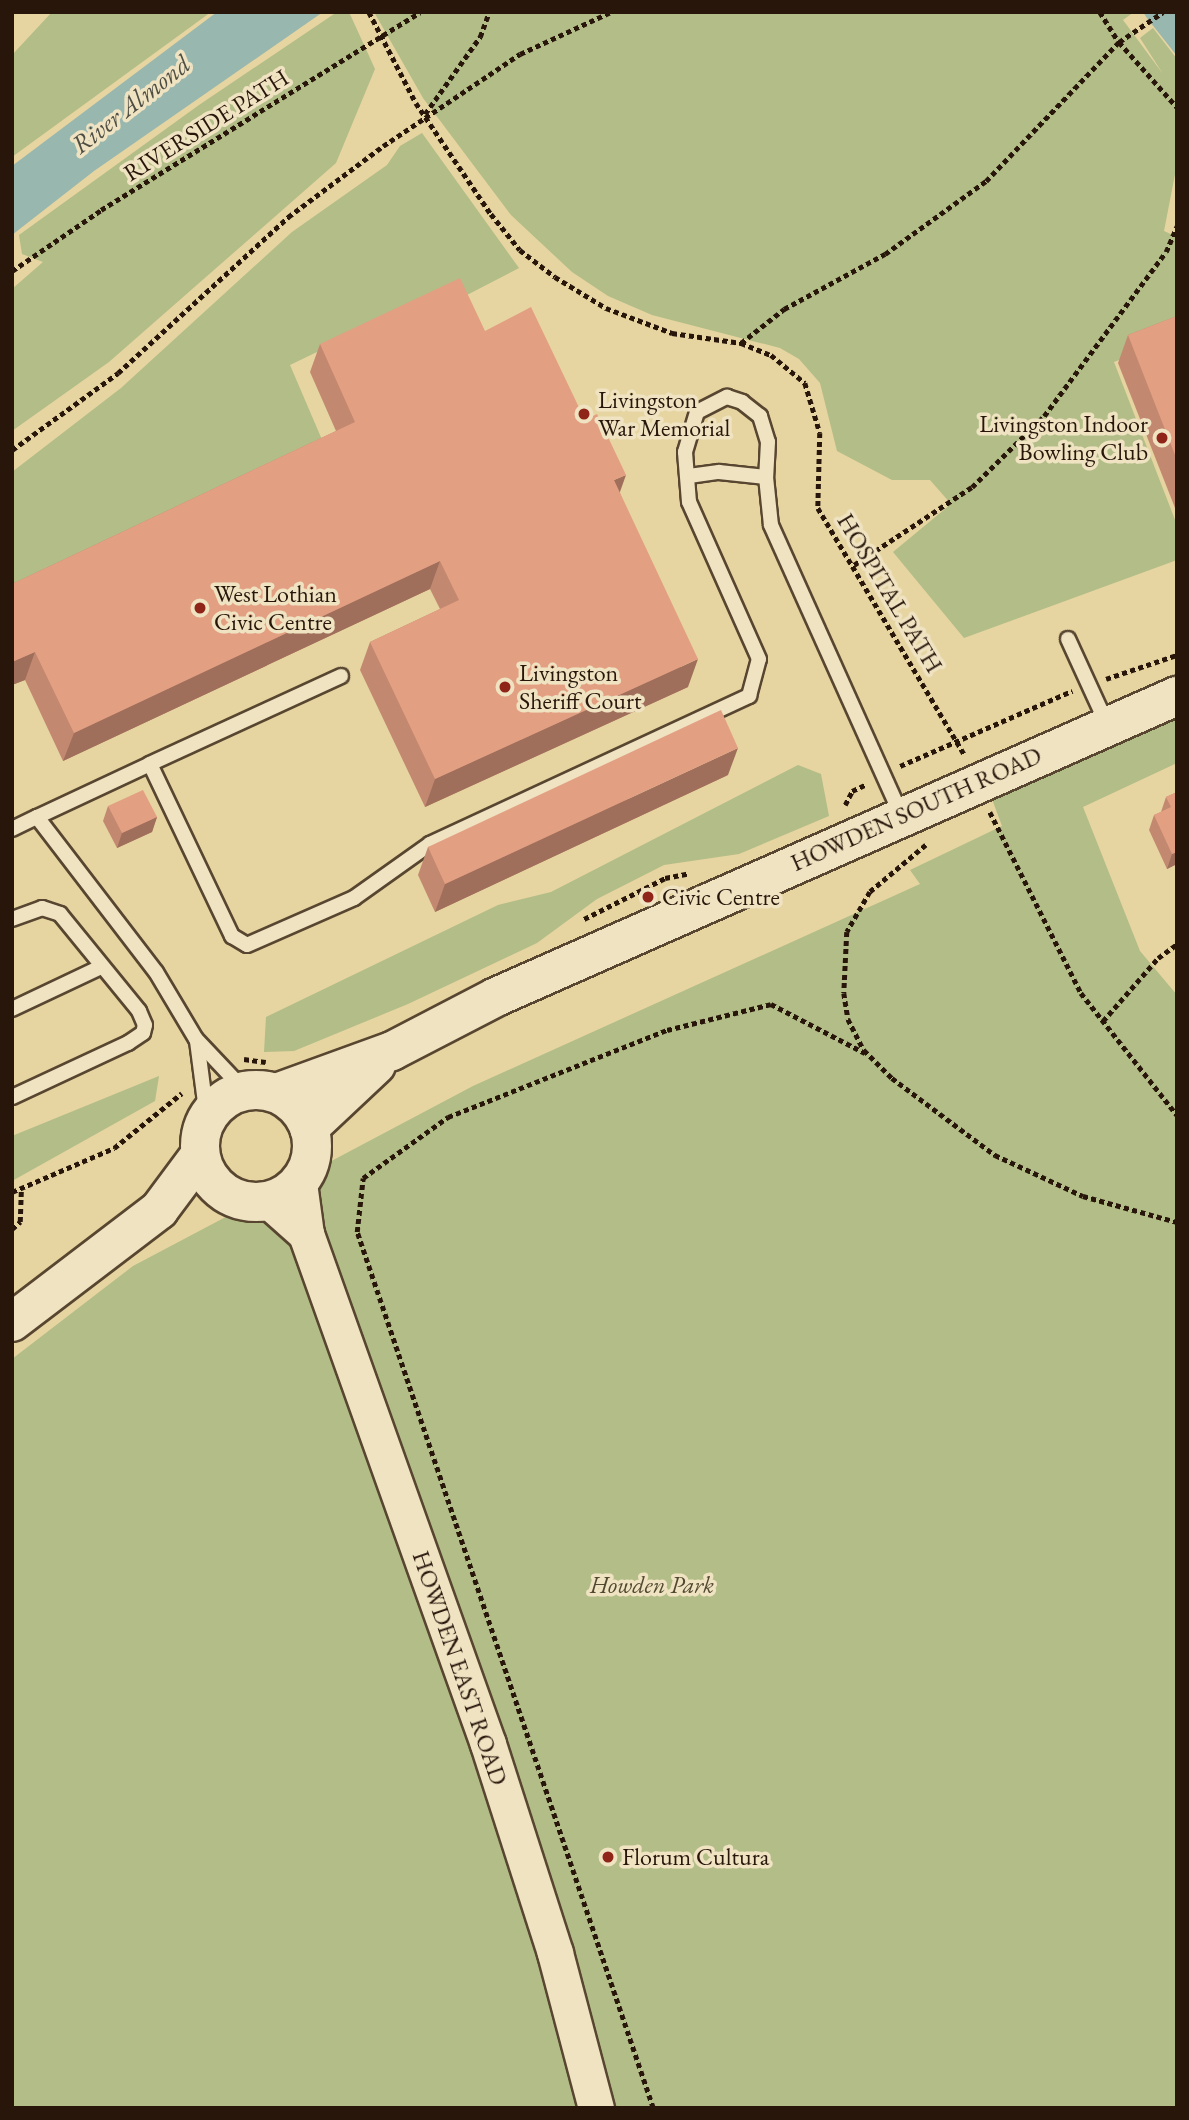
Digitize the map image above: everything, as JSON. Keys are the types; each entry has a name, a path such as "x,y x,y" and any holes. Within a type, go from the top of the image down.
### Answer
{"main road":[{"name":"HOWDEN SOUTH ROAD","path":"207,1118 230,1096 260,1092 392,1051 496,997 901,814 981,801 1107,725 1177,696"},
{"name":"HOWDEN SOUTH ROAD","path":"309,1128 392,1051"},
{"path":"200,1155 209,1177 225,1193 254,1202 284,1192 311,1157 309,1128 290,1102 260,1092"},
{"path":"12,1322 159,1209 200,1155 207,1118"},
{"path":"159,1209 225,1193"}],"street":[{"name":"HOWDEN EAST ROAD","path":"284,1192 306,1234 488,1744 555,1953 596,2108"}],"lane":[{"path":"150,764 232,936 247,945 354,898 429,844 749,696 759,659 690,502 687,433 697,412 727,397 742,402 760,416 768,442 766,477 771,525 901,814"},
{"path":"689,475 719,472 766,477"},
{"path":"1068,639 1107,725"},
{"path":"12,829 341,676"},
{"path":"37,817 156,972 196,1040 260,1092"},
{"path":"12,919 32,910 54,909 139,1011 143,1033 12,1097"},
{"path":"12,1009 101,967"},
{"path":"196,1040 207,1118"}],"path":[{"name":"HOSPITAL PATH","path":"369,12 423,117 491,214 520,250 555,277 606,309 672,333 741,343 771,355 805,383 820,433 818,508 959,741 981,801 1081,992 1177,1115"},
{"name":"RIVERSIDE PATH","path":"12,271 113,203 421,12"},
{"path":"423,117 480,37 489,12"},
{"path":"12,450 118,373 288,217 423,117 520,54 611,12"},
{"path":"1100,12 1119,42 1177,107"},
{"path":"741,343 784,309 885,254 986,181 1119,42 1163,12"},
{"path":"854,565 972,487 1044,416 1166,252 1177,226"},
{"path":"934,840 870,892 847,932 844,964 848,1019 871,1056 892,1078 995,1155 1083,1196 1177,1222"},
{"path":"1103,1021 1158,958 1177,944"},
{"path":"653,2108 357,1232 363,1178 447,1117 667,1030 771,1004 871,1056"},
{"path":"12,1229 20,1222 21,1191"}],"green space":[{"path":"52,12 211,12 12,157 12,55"},
{"path":"337,12 349,12 375,69 336,163 109,362 12,431 12,289 43,262 22,254 19,235 199,105"},
{"path":"374,12 1134,12 1123,20 1163,74 1140,38 1153,28 1177,59 1177,164 1164,231 1177,237 1177,337 1114,362 1177,525 1177,560 964,638 893,552 951,504 930,480 892,480 837,451 820,383 799,359 780,348 652,315 608,296 572,272 511,215 423,98"},
{"path":"422,133 519,268 465,296 458,284 290,365 326,449 12,598 12,472 121,388 292,232 387,165 400,146"},
{"name":"Howden Park","path":"1177,715 1177,763 1083,807 1140,951 1177,995 1177,2108 12,2108 12,1359 133,1266 473,1086 920,884 910,870 1002,826 992,799 1053,767"},
{"path":"798,765 821,774 829,816 739,854 664,865 597,899 537,943 408,1004 294,1051 264,1052 266,1017 498,905 551,892"},
{"path":"159,1076 155,1101 12,1181 12,1136"}],"water":[{"name":"River Almond","path":"217,12 323,12 94,171 12,235 12,166"},
{"path":"1143,12 1177,12 1177,56 1147,18"}],"building":[{"path":"460,278 485,331 531,307 585,420 597,414 626,475 614,480 698,659 435,779 370,642 459,600 440,561 74,733 35,652 12,662 12,584 355,422 320,344"},
{"path":"1177,316 1177,460 1128,335"},
{"path":"721,710 738,748 445,884 428,847"},
{"path":"143,790 157,817 122,833 108,806"},
{"path":"1177,792 1177,852 1172,854 1154,815 1171,807 1166,797"}],"place":[{"name":"Livingston War Memorial","path":"584,414"},
{"name":"Livingston Indoor Bowling Club","path":"1162,438"},
{"name":"West Lothian Civic Centre","path":"200,608"},
{"name":"Livingston Sheriff Court","path":"505,687"},
{"name":"Civic Centre","path":"648,897"},
{"name":"Florum Cultura","path":"608,1857"}]}
